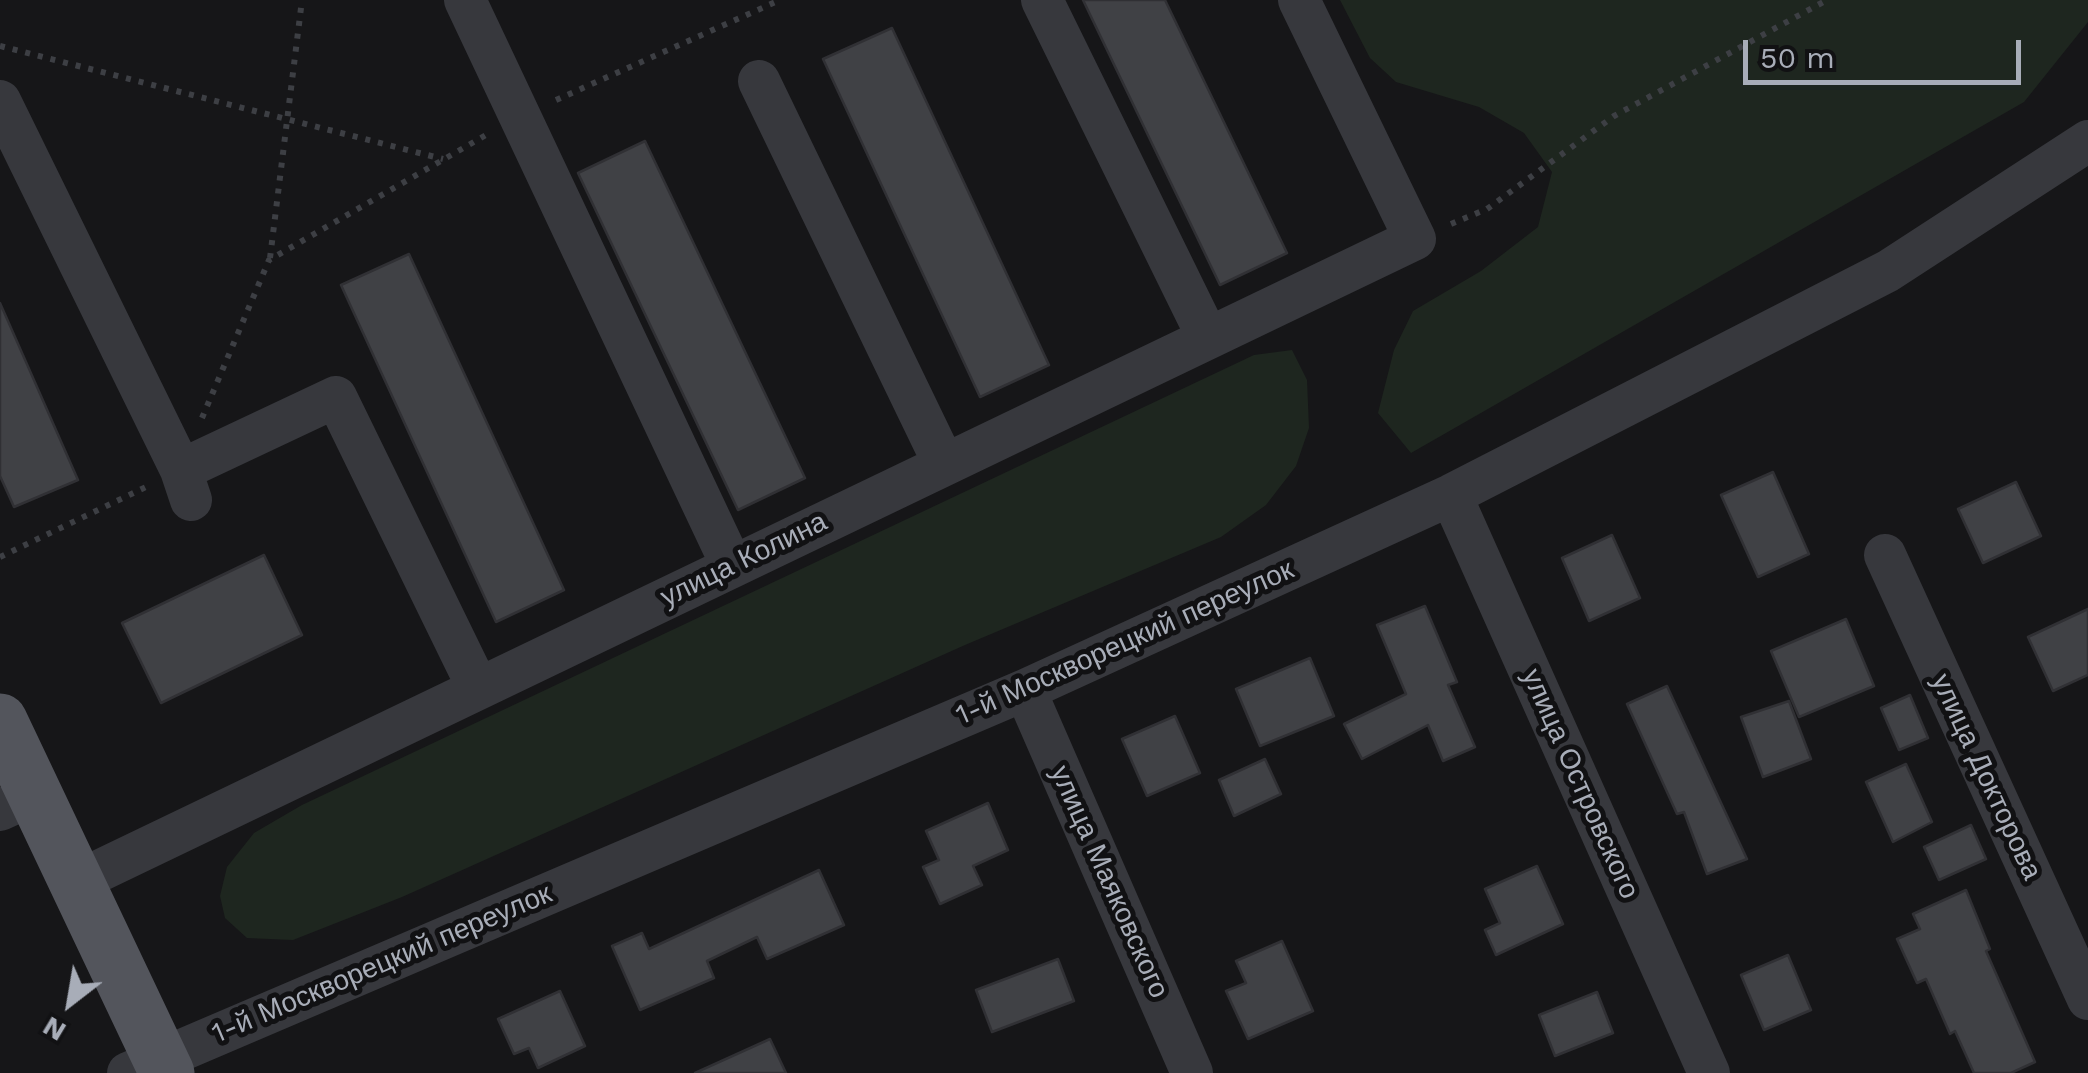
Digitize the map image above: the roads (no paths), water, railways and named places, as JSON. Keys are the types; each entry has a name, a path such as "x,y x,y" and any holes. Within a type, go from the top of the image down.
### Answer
{"main road":[{"path":"0,721 18,802 74,883 152,1068"}],"street":[{"path":"465,0 732,566"},
{"path":"1042,0 1208,338"},
{"name":"улица Колина","path":"74,883 1415,240 1300,0"},
{"path":"759,81 944,464"},
{"path":"0,101 186,485 336,397 478,688"},
{"name":"1-й Москворецкий переулок","path":"152,1068 236,1028 1025,690 1452,494 1888,271 2088,141"},
{"name":"улица Островского","path":"1452,494 1709,1073"},
{"name":"улица Докторова","path":"1885,555 2088,1000"},
{"name":"улица Маяковского","path":"1025,690 1192,1073"}]}
